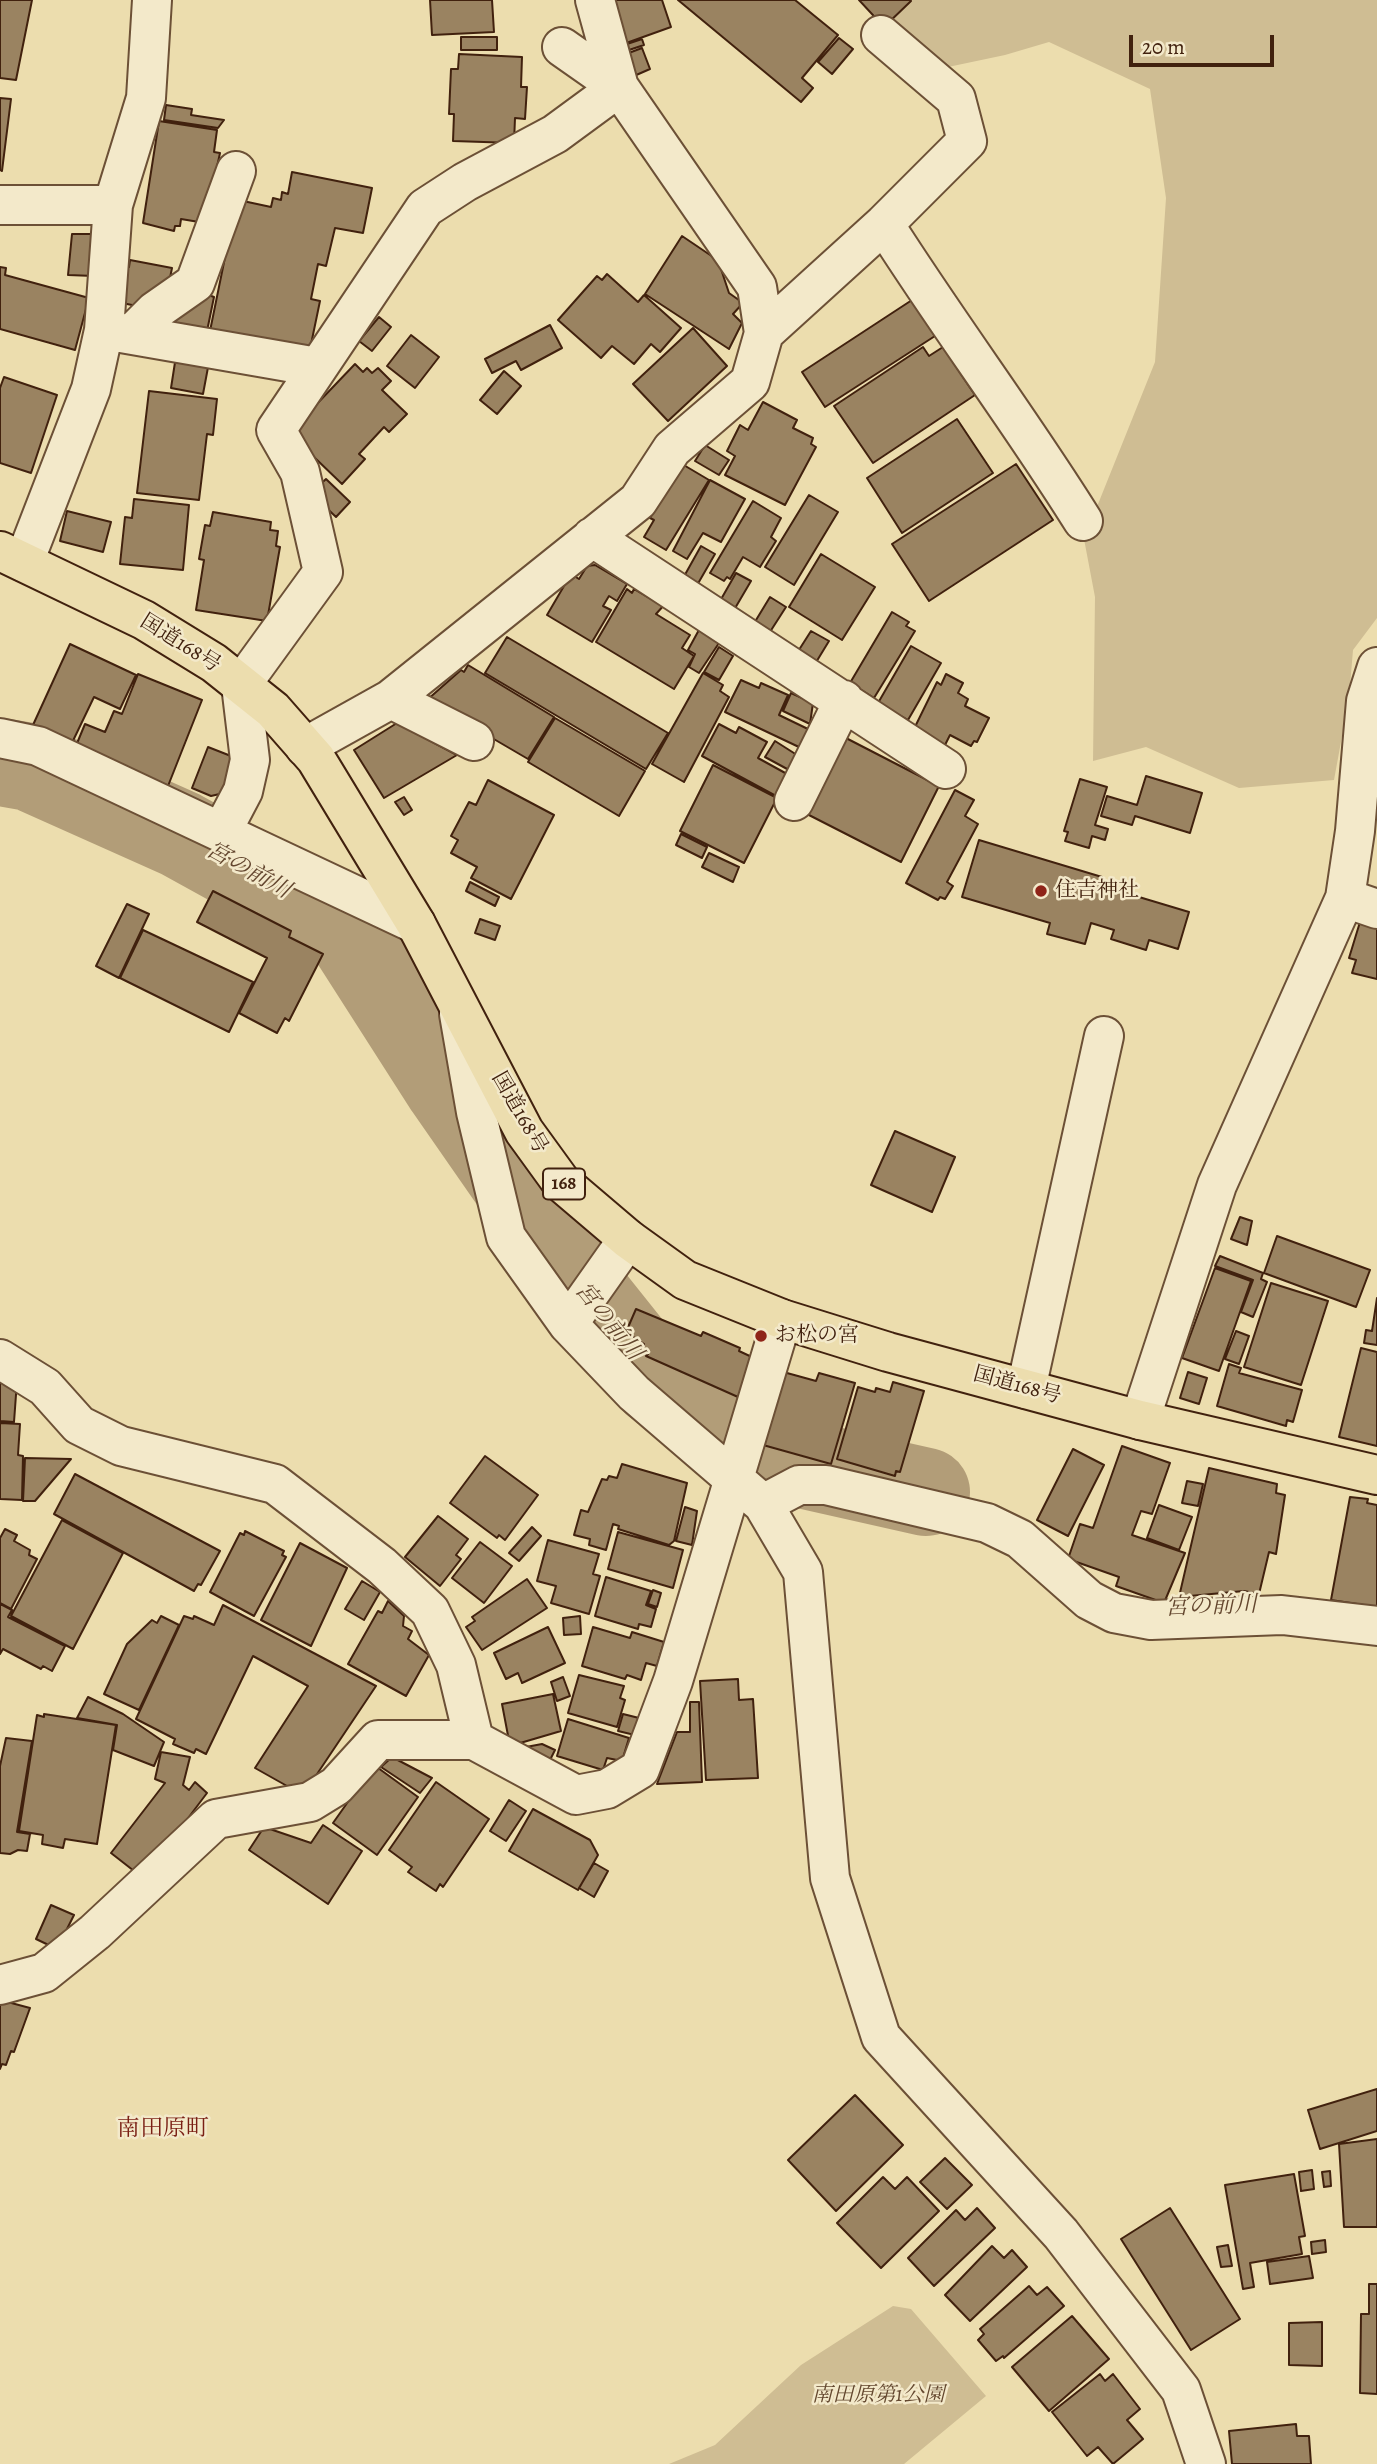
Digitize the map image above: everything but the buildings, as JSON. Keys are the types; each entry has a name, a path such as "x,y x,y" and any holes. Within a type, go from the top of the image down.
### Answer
{"highway":[{"name":"国道168号","path":"12,556 144,620 214,663 273,709 305,747 416,924 524,1131 561,1182 628,1239 685,1280 782,1319 1026,1389 1140,1420 1377,1475"}],"street":[{"path":"12,556 118,332 113,205 146,98 152,0"},
{"path":"305,747 391,699 638,501 672,449 750,382 764,332 757,287 619,87 595,0"},
{"path":"764,332 884,224 967,141 956,99 881,35"},
{"path":"562,47 619,87"},
{"path":"222,831 243,791 250,760 241,685 323,572 300,472 276,430 425,208 465,182 555,134 619,87"},
{"path":"118,332 155,311 195,283 236,171"},
{"path":"0,205 113,205"},
{"path":"884,224 945,320 1048,465 1083,521"},
{"path":"118,332 317,367"},
{"path":"592,537 946,769"},
{"path":"1140,1420 1217,1185 1361,904 1355,831 1366,701 1377,667"},
{"path":"391,699 474,741"},
{"path":"794,801 844,701"},
{"path":"0,738 38,746 416,924"},
{"path":"456,997 477,1112 506,1237 568,1325 634,1393 763,1504 803,1572 830,1878 881,2038 1061,2234 1181,2390 1206,2464"},
{"path":"1026,1389 1104,1036"},
{"path":"568,1325 628,1239"},
{"path":"0,1985 44,1973 95,1932 216,1819 310,1802 336,1786 378,1740 474,1740 576,1795 607,1788 640,1769 673,1681 782,1319"},
{"path":"0,1359 45,1387 79,1425 121,1446 275,1484 382,1566 430,1611 456,1665 474,1740"},
{"path":"763,1504 799,1485 826,1485 987,1523 1020,1539 1089,1600 1114,1613 1151,1620 1282,1615 1377,1626"}],"green space":[{"path":"882,0 1377,0 1377,618 1353,650 1349,698 1334,780 1239,788 1146,747 1093,761 1095,597 1084,539 1155,362 1166,198 1150,89 1049,42 948,67 898,36"},
{"name":"南田原第1公園","path":"893,2306 911,2309 986,2396 904,2464 669,2464 715,2445 801,2365"}],"waterway":[{"name":"宮の前川","path":"0,762 30,767 180,834 345,925 448,1086 539,1217 565,1268 656,1382 729,1436 775,1458 926,1492"}],"place":[{"name":"住吉神社","path":"1041,891"},
{"name":"お松の宮","path":"761,1336"}],"district":[{"name":"南田原町","path":"163,2129"}]}
